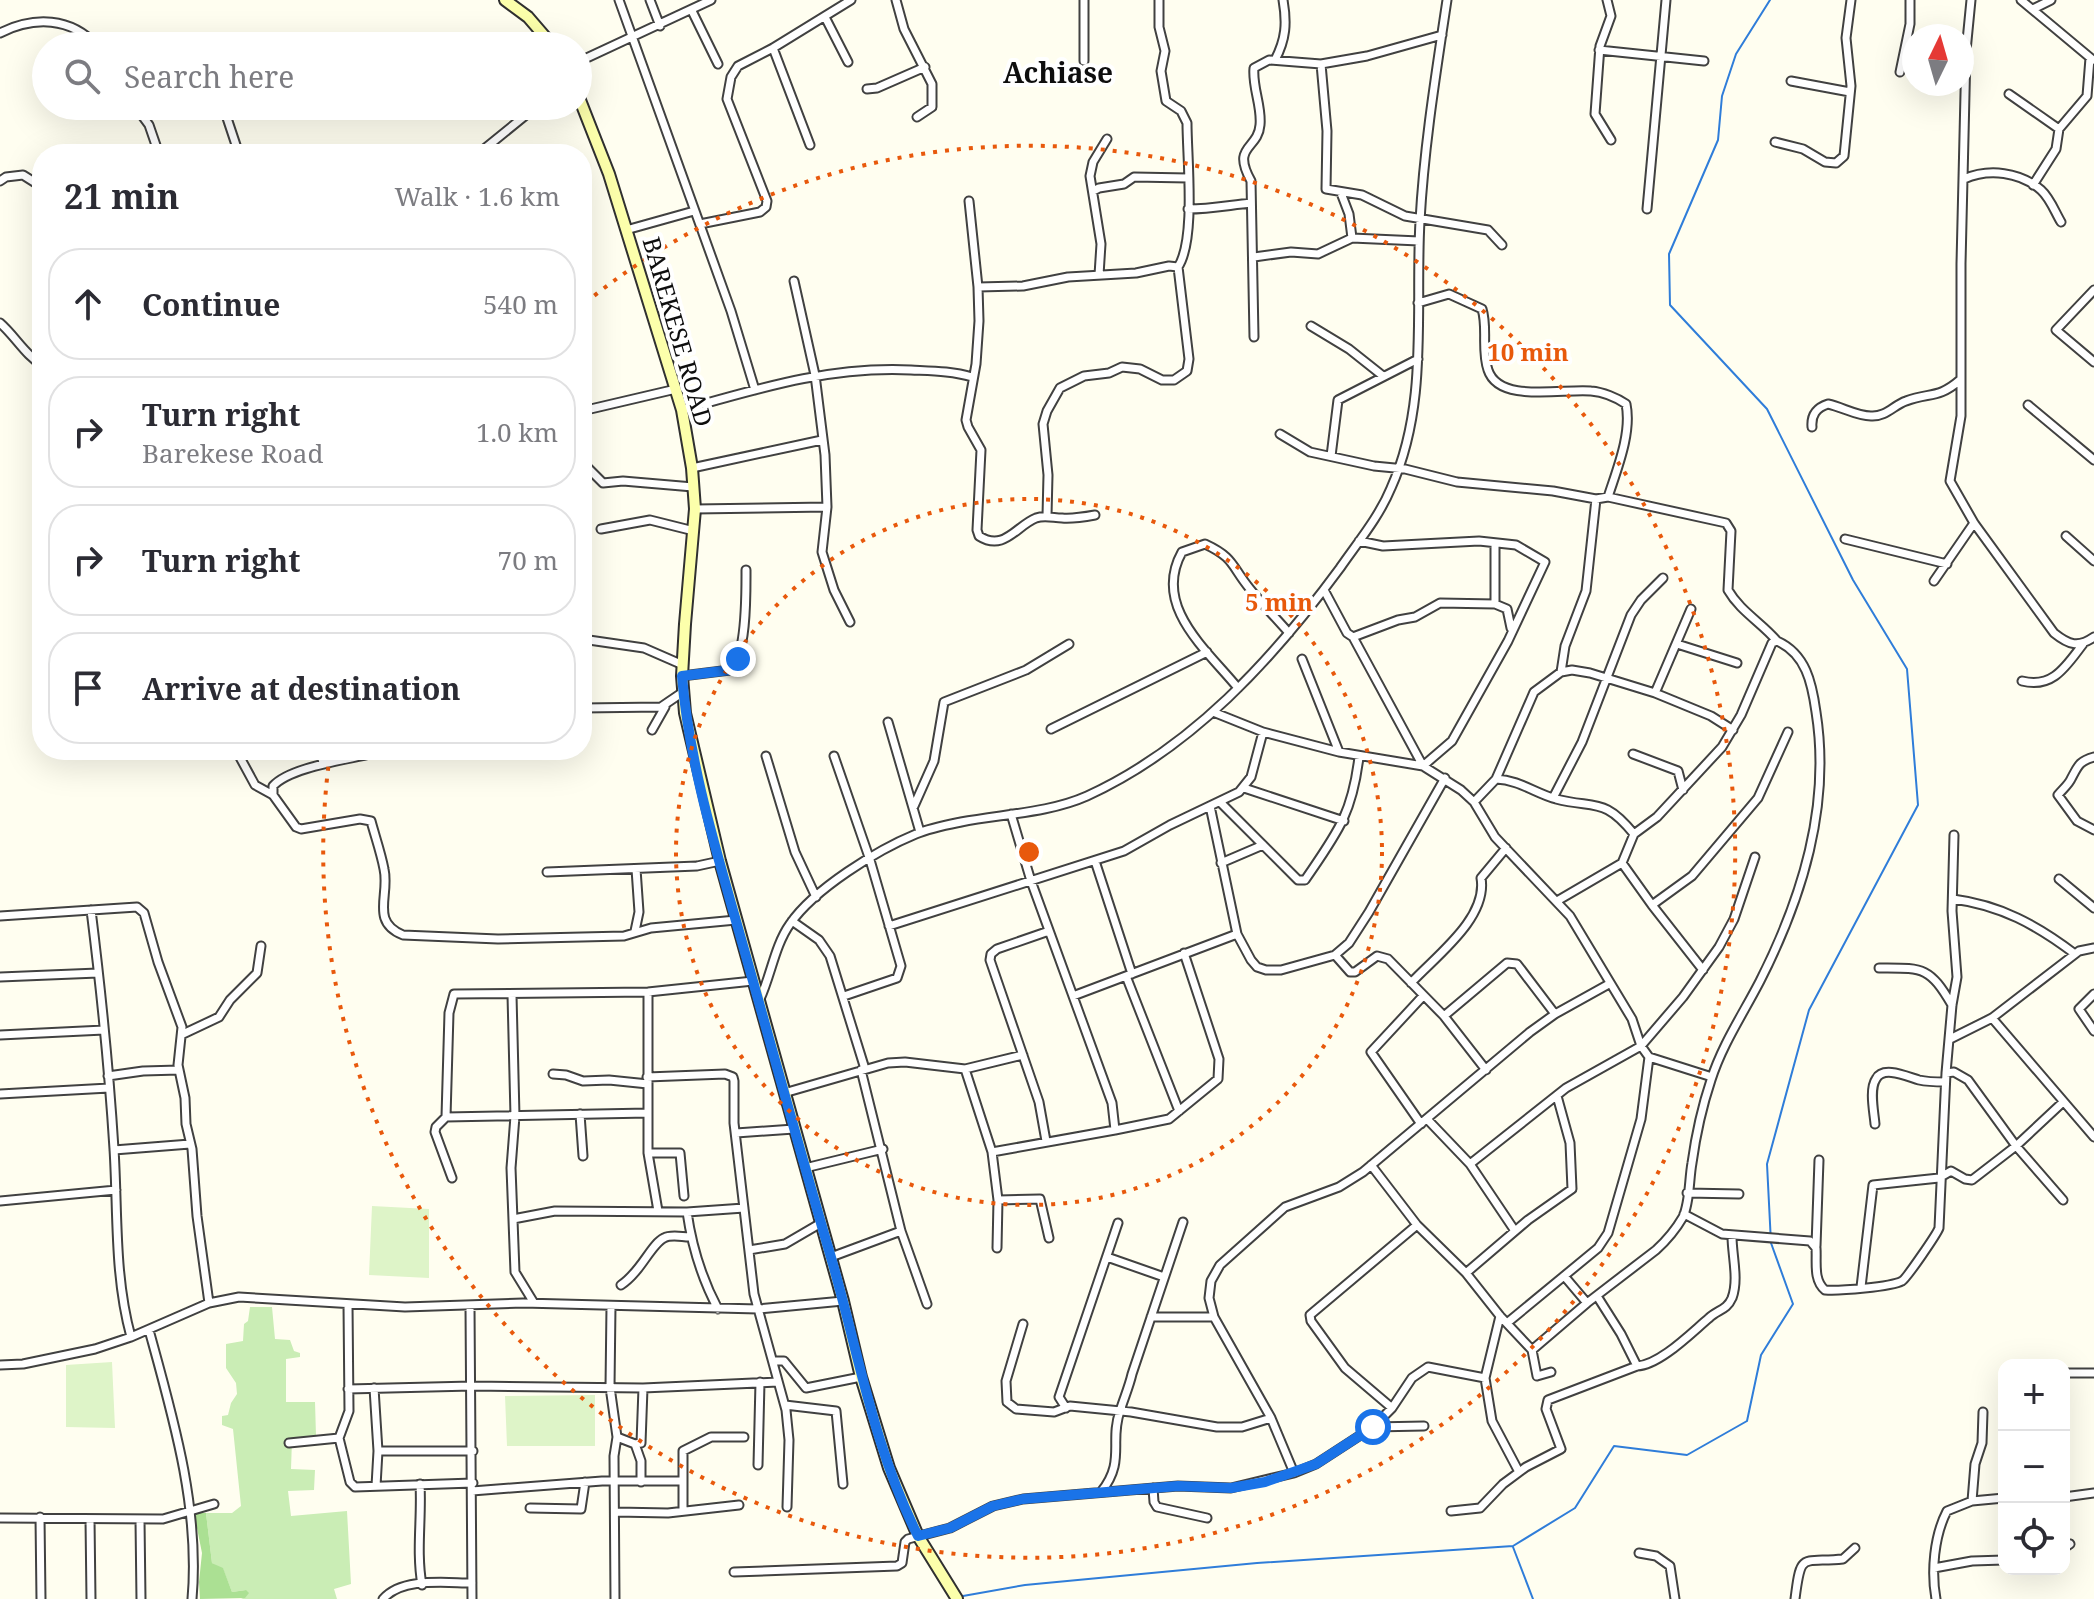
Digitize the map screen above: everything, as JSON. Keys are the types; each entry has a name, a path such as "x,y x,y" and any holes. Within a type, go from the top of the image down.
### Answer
{"main road":[{"path":"505,0 528,17 541,32"},
{"name":"BAREKESE ROAD","path":"588,120 609,174 682,410 695,509 683,692 685,713 720,861 831,1257 861,1377 889,1468 918,1536 957,1599"}],"street":[{"path":"619,0 700,224 755,390"},
{"path":"650,0 660,26"},
{"path":"592,56 711,0"},
{"path":"832,0 836,9"},
{"path":"700,224 760,212 766,207 767,201 727,99 727,91 738,66 851,0"},
{"path":"896,0 904,29 925,67 934,96 932,107 917,117"},
{"path":"1084,0 1084,61"},
{"path":"1047,516 1048,475 1043,424 1060,388 1084,376 1109,373 1122,367 1140,369 1162,380 1174,380 1187,371 1189,359 1178,267 1187,252 1186,116 1168,105 1162,79 1165,51 1159,27 1159,0"},
{"path":"1275,60 1287,23 1283,0"},
{"path":"759,1001 772,973 783,935 792,921 816,897 870,860 920,832 1061,805 1085,797 1153,760 1238,688 1289,633 1359,541 1381,508 1399,469 1413,408 1418,359 1419,241 1424,158 1447,0"},
{"path":"1607,0 1611,16 1599,50 1595,114 1611,140"},
{"path":"1647,209 1666,0"},
{"path":"1775,142 1803,149 1825,162 1840,162 1845,150 1850,92 1846,38 1851,0"},
{"path":"1900,72 1910,24 1910,0"},
{"path":"1971,0 1965,76 1961,416 1950,481 1974,523 2054,633 2064,641 2083,644"},
{"path":"2021,0 2092,60 2087,96 2059,129 2056,149 2033,185"},
{"path":"2033,9 2051,0"},
{"path":"692,11 718,64"},
{"path":"825,17 848,62"},
{"path":"0,33 25,24 60,22 79,32"},
{"path":"1254,337 1251,181 1245,171 1243,156 1260,127 1254,68 1260,63 1275,60 1321,64 1389,52 1442,35"},
{"path":"773,48 810,145"},
{"path":"1599,50 1704,61"},
{"path":"1321,64 1327,131 1325,186 1341,193 1357,193 1393,212 1488,230 1502,245"},
{"path":"867,89 877,88 925,67"},
{"path":"1791,81 1850,92"},
{"path":"2009,94 2059,129"},
{"path":"145,120 156,144"},
{"path":"228,120 236,144"},
{"path":"491,142 519,120"},
{"path":"1099,275 1101,244 1090,176 1093,162 1107,139"},
{"path":"1964,179 1980,172 1996,172 2033,185 2049,198 2061,222"},
{"path":"0,181 23,175 32,181"},
{"path":"1093,191 1124,184 1134,177 1188,178"},
{"path":"1341,193 1349,214 1352,238"},
{"path":"969,201 979,321 976,364 966,420 981,450 979,536 988,541 1005,538 1036,518 1047,516 1095,515"},
{"path":"1188,209 1251,203"},
{"path":"626,230 694,211"},
{"path":"1254,257 1291,252 1318,254 1352,238 1419,241"},
{"path":"978,287 1023,286 1068,277 1178,267"},
{"path":"794,281 815,375 827,472 822,552 834,590 850,622"},
{"path":"2094,290 2056,330 2094,362"},
{"path":"1418,303 1449,294 1482,309 1483,347 1489,372 1496,384 1525,391 1594,391 1626,404 1627,420 1618,467 1608,497"},
{"path":"0,323 15,336 32,358"},
{"path":"1311,326 1349,349 1383,376"},
{"path":"1331,456 1338,400 1418,359"},
{"path":"682,410 815,375 876,368 951,372 972,377"},
{"path":"1812,427 1811,418 1828,404 1869,417 1883,415 1910,399 1935,397 1960,380"},
{"path":"592,409 676,389"},
{"path":"2028,405 2094,460"},
{"path":"1280,434 1310,452 1469,484 1596,499 1608,497 1678,511 1730,526 1728,590 1777,641 1793,650 1804,665 1812,688 1819,740 1820,803 1813,839 1784,927 1712,1077 1698,1121 1684,1214 1666,1241 1532,1350"},
{"path":"692,468 822,440"},
{"path":"592,472 603,483 629,481 693,487"},
{"path":"1561,672 1565,646 1586,591 1596,499"},
{"path":"695,509 827,507"},
{"path":"601,529 650,520 694,531"},
{"path":"1934,581 1974,523"},
{"path":"2066,536 2094,561"},
{"path":"1845,539 1947,564"},
{"path":"1359,541 1383,546 1479,541 1516,545 1545,562 1546,566 1452,741 1423,766"},
{"path":"1238,688 1207,652 1176,607 1175,566 1182,552 1205,544 1223,552 1236,566 1247,586 1289,633"},
{"path":"1495,544 1495,604"},
{"path":"592,640 644,648 683,671 730,670 735,666 743,631 746,570"},
{"path":"1553,798 1582,742 1631,615 1663,578"},
{"path":"1324,590 1423,766"},
{"path":"1353,637 1387,623 1415,617 1440,603 1495,604 1507,609 1511,632"},
{"path":"1655,693 1691,609"},
{"path":"2022,681 2035,685 2051,680 2083,644 2094,637"},
{"path":"1557,901 1622,863 1634,834 1657,817 1722,747 1741,715 1772,643 1777,641"},
{"path":"914,806 934,761 944,702 1026,670 1069,644"},
{"path":"1677,644 1737,663"},
{"path":"1051,729 1207,652"},
{"path":"1302,659 1339,752"},
{"path":"1474,802 1496,779 1534,692 1561,672 1572,670 1655,693 1711,716 1733,730"},
{"path":"652,730 667,705 683,692"},
{"path":"592,708 667,705"},
{"path":"1213,712 1263,732 1359,757 1423,766 1445,778 1474,802 1495,837 1557,901 1578,928 1632,1019 1641,1046 1649,1057 1712,1077"},
{"path":"888,722 920,832"},
{"path":"889,926 1124,851 1220,802 1244,788 1251,777 1263,732"},
{"path":"1652,905 1692,876 1758,798 1788,732"},
{"path":"1633,754 1678,771 1683,790"},
{"path":"766,756 795,852 816,897"},
{"path":"834,756 870,860 901,966 897,978 844,996"},
{"path":"1220,802 1301,881 1305,880 1344,821 1355,792 1359,757"},
{"path":"2094,757 2084,759 2077,766 2058,795 2077,821 2094,830"},
{"path":"241,760 255,785 273,795 292,824 301,829 360,819 371,821 385,871 383,912 386,923 392,931 403,935 513,938 624,936 635,931 736,920"},
{"path":"273,795 273,786 285,776 338,760"},
{"path":"1210,806 1237,934 1251,960 1266,970 1281,970 1335,955 1349,943 1445,778"},
{"path":"1496,779 1516,782 1553,798 1599,805 1620,817 1634,834"},
{"path":"1244,788 1344,821"},
{"path":"1011,814 1031,881 1112,1103 1115,1130"},
{"path":"1819,1160 1816,1273 1820,1287 1831,1291 1894,1283 1908,1276 1937,1233 1945,1077 1957,977 1954,835"},
{"path":"1221,863 1263,845"},
{"path":"1411,983 1474,916 1482,897 1481,878 1506,848"},
{"path":"1470,1164 1557,1096 1641,1046 1703,970 1734,919 1755,857"},
{"path":"547,872 697,866 720,861"},
{"path":"1095,861 1129,975 1179,1111"},
{"path":"1622,863 1703,970"},
{"path":"635,931 639,912 636,869"},
{"path":"2059,879 2094,908"},
{"path":"1953,899 1978,902 2006,912 2043,930 2075,954"},
{"path":"0,916 141,909 183,1034 178,1056 179,1070 209,1303"},
{"path":"91,910 114,1150 116,1246 124,1310 131,1337"},
{"path":"792,921 825,946 844,996 901,1231 927,1304"},
{"path":"1046,1141 1039,1102 992,968 991,954 997,949 1049,931"},
{"path":"1073,996 1237,934"},
{"path":"183,1034 219,1017 230,1000 257,973 261,946"},
{"path":"1950,1039 1992,1018 2075,954 2094,948"},
{"path":"992,1152 1169,1119 1211,1087 1218,1079 1220,1070 1184,953"},
{"path":"1335,955 1350,972 1382,956 1444,1016 1486,1070"},
{"path":"1444,1016 1507,963 1517,964 1555,1014"},
{"path":"1879,968 1909,968 1930,973 1952,1005"},
{"path":"0,977 98,973"},
{"path":"452,1178 435,1132 446,1117 451,999 454,994 648,992 753,981"},
{"path":"1294,1473 1271,1418 1214,1317 1209,1298 1214,1272 1242,1243 1285,1207 1339,1187 1371,1165 1555,1014 1609,984"},
{"path":"648,992 648,1153 658,1211"},
{"path":"2094,994 2079,1009 2094,1031"},
{"path":"512,995 515,1116 511,1168 515,1272 534,1303"},
{"path":"1423,996 1371,1052 1424,1122 1470,1164 1515,1231"},
{"path":"1992,1018 2094,1137"},
{"path":"0,1035 104,1030"},
{"path":"784,1093 863,1070 905,1062 965,1069 1023,1055"},
{"path":"1507,1323 1598,1248 1608,1233 1641,1119 1649,1057"},
{"path":"965,1069 992,1152 998,1200 997,1248"},
{"path":"108,1076 179,1070"},
{"path":"1875,1124 1875,1079 1881,1074 1892,1073 1920,1080 1945,1077 1954,1072 1968,1080 2016,1146 2063,1200"},
{"path":"553,1074 583,1081 725,1074 733,1077 744,1208 758,1309 785,1405 789,1440 787,1507"},
{"path":"0,1094 109,1088"},
{"path":"1466,1273 1515,1231 1572,1189 1570,1143 1557,1096"},
{"path":"1861,1287 1873,1185 1939,1178 1951,1171 1972,1180 2016,1146 2062,1103"},
{"path":"446,1117 648,1113"},
{"path":"580,1114 583,1156"},
{"path":"736,1133 794,1129"},
{"path":"114,1150 190,1144"},
{"path":"805,1168 883,1149"},
{"path":"648,1153 680,1153 684,1196"},
{"path":"1371,1165 1417,1225 1466,1273 1532,1350 1537,1376 1551,1372"},
{"path":"0,1201 116,1190"},
{"path":"1687,1193 1739,1194"},
{"path":"998,1200 1040,1199 1049,1238"},
{"path":"513,1219 555,1211 687,1212 744,1208"},
{"path":"687,1212 689,1237 702,1279 718,1309"},
{"path":"1684,1214 1714,1231 1732,1236 1810,1241 1816,1248"},
{"path":"1101,1492 1114,1473 1120,1411 1183,1222"},
{"path":"749,1250 785,1244 821,1223"},
{"path":"1066,1408 1059,1397 1118,1223"},
{"path":"1392,1408 1345,1368 1311,1321 1310,1315 1417,1225"},
{"path":"831,1257 901,1231"},
{"path":"621,1285 634,1277 660,1241 671,1236 689,1237"},
{"path":"1451,1511 1480,1508 1493,1492 1519,1472 1561,1449 1546,1409 1548,1400 1637,1366 1650,1364 1728,1305 1735,1280 1732,1236"},
{"path":"1107,1257 1164,1277"},
{"path":"1565,1277 1587,1303"},
{"path":"1597,1296 1637,1366"},
{"path":"0,1365 23,1364 95,1349 149,1330 209,1303 239,1297 418,1307 534,1303 718,1309 805,1307 843,1301"},
{"path":"348,1304 349,1411 339,1438 351,1485 472,1487 683,1481"},
{"path":"470,1306 472,1599"},
{"path":"611,1306 610,1387 617,1437 615,1599"},
{"path":"1500,1316 1485,1378 1492,1421 1519,1472"},
{"path":"1151,1317 1214,1317"},
{"path":"1023,1324 1006,1381 1007,1402 1016,1409 1054,1412 1070,1406 1217,1427 1242,1427 1271,1418"},
{"path":"149,1330 191,1510 196,1562 192,1599"},
{"path":"773,1361 784,1361 809,1388 861,1377"},
{"path":"734,1572 897,1566 904,1558 905,1542 950,1528 993,1506 1023,1499 1153,1488 1241,1487 1316,1464 1373,1427 1422,1369 1428,1367 1485,1378"},
{"path":"2070,1373 2094,1373"},
{"path":"758,1465 760,1382"},
{"path":"348,1389 472,1386 643,1388 778,1382"},
{"path":"374,1388 378,1451 376,1486"},
{"path":"617,1437 635,1444 642,1441 643,1388"},
{"path":"785,1405 836,1411 843,1484"},
{"path":"1972,1501 1975,1464 1982,1443 1983,1412"},
{"path":"1373,1427 1424,1426"},
{"path":"683,1510 682,1456 686,1448 711,1437 744,1437"},
{"path":"289,1443 339,1438"},
{"path":"635,1444 641,1461 641,1482"},
{"path":"378,1451 473,1451"},
{"path":"530,1508 581,1509 585,1482"},
{"path":"420,1484 418,1554 422,1585"},
{"path":"1153,1488 1157,1507 1207,1518"},
{"path":"2070,1496 2094,1493"},
{"path":"1936,1599 1934,1568 1945,1515 1951,1508 1972,1501 1998,1499"},
{"path":"0,1518 166,1519 214,1504"},
{"path":"616,1512 739,1505"},
{"path":"40,1517 41,1599"},
{"path":"90,1519 91,1599"},
{"path":"140,1520 141,1599"},
{"path":"1795,1599 1799,1570 1804,1562 1843,1559 1855,1548"},
{"path":"1639,1553 1656,1556 1670,1566 1675,1599"},
{"path":"1934,1568 1998,1560"},
{"path":"383,1599 398,1587 472,1583"}],"green space":[{"path":"372,1206 429,1209 429,1278 369,1275"},
{"path":"250,1307 272,1307 275,1339 290,1340 294,1351 300,1353 300,1357 286,1359 286,1402 315,1402 316,1436 292,1440 291,1469 315,1470 314,1490 288,1491 291,1516 347,1511 351,1584 334,1589 337,1599 241,1599 245,1597 246,1590 232,1592 223,1569 212,1563 206,1513 232,1513 241,1506 233,1429 222,1425 222,1416 228,1415 237,1394 236,1383 226,1368 226,1344 243,1341 244,1324 248,1321"},
{"path":"112,1362 115,1428 66,1427 66,1365"},
{"path":"595,1395 595,1446 507,1446 505,1396"},
{"path":"194,1513 206,1513 212,1563 223,1568 232,1592 246,1590 249,1593 245,1598 200,1599 202,1553"}],"waterway":[{"path":"963,1596 1025,1585 1257,1563 1513,1546 1575,1508 1614,1446 1687,1455 1747,1421 1761,1355 1793,1304 1771,1243 1767,1164 1809,1010 1918,805 1907,669 1853,580 1767,409 1670,305 1669,254 1718,140 1722,96 1736,54 1770,0"},
{"path":"1513,1547 1533,1599"}],"district":[{"name":"Achiase","path":"1058,73"}],"route":[{"path":"738,659 730,670 682,676 685,713 720,861 843,1301 861,1377 889,1468 918,1536 950,1528 993,1506 1023,1499 1178,1486 1231,1488 1265,1482 1316,1464 1373,1427"}]}
